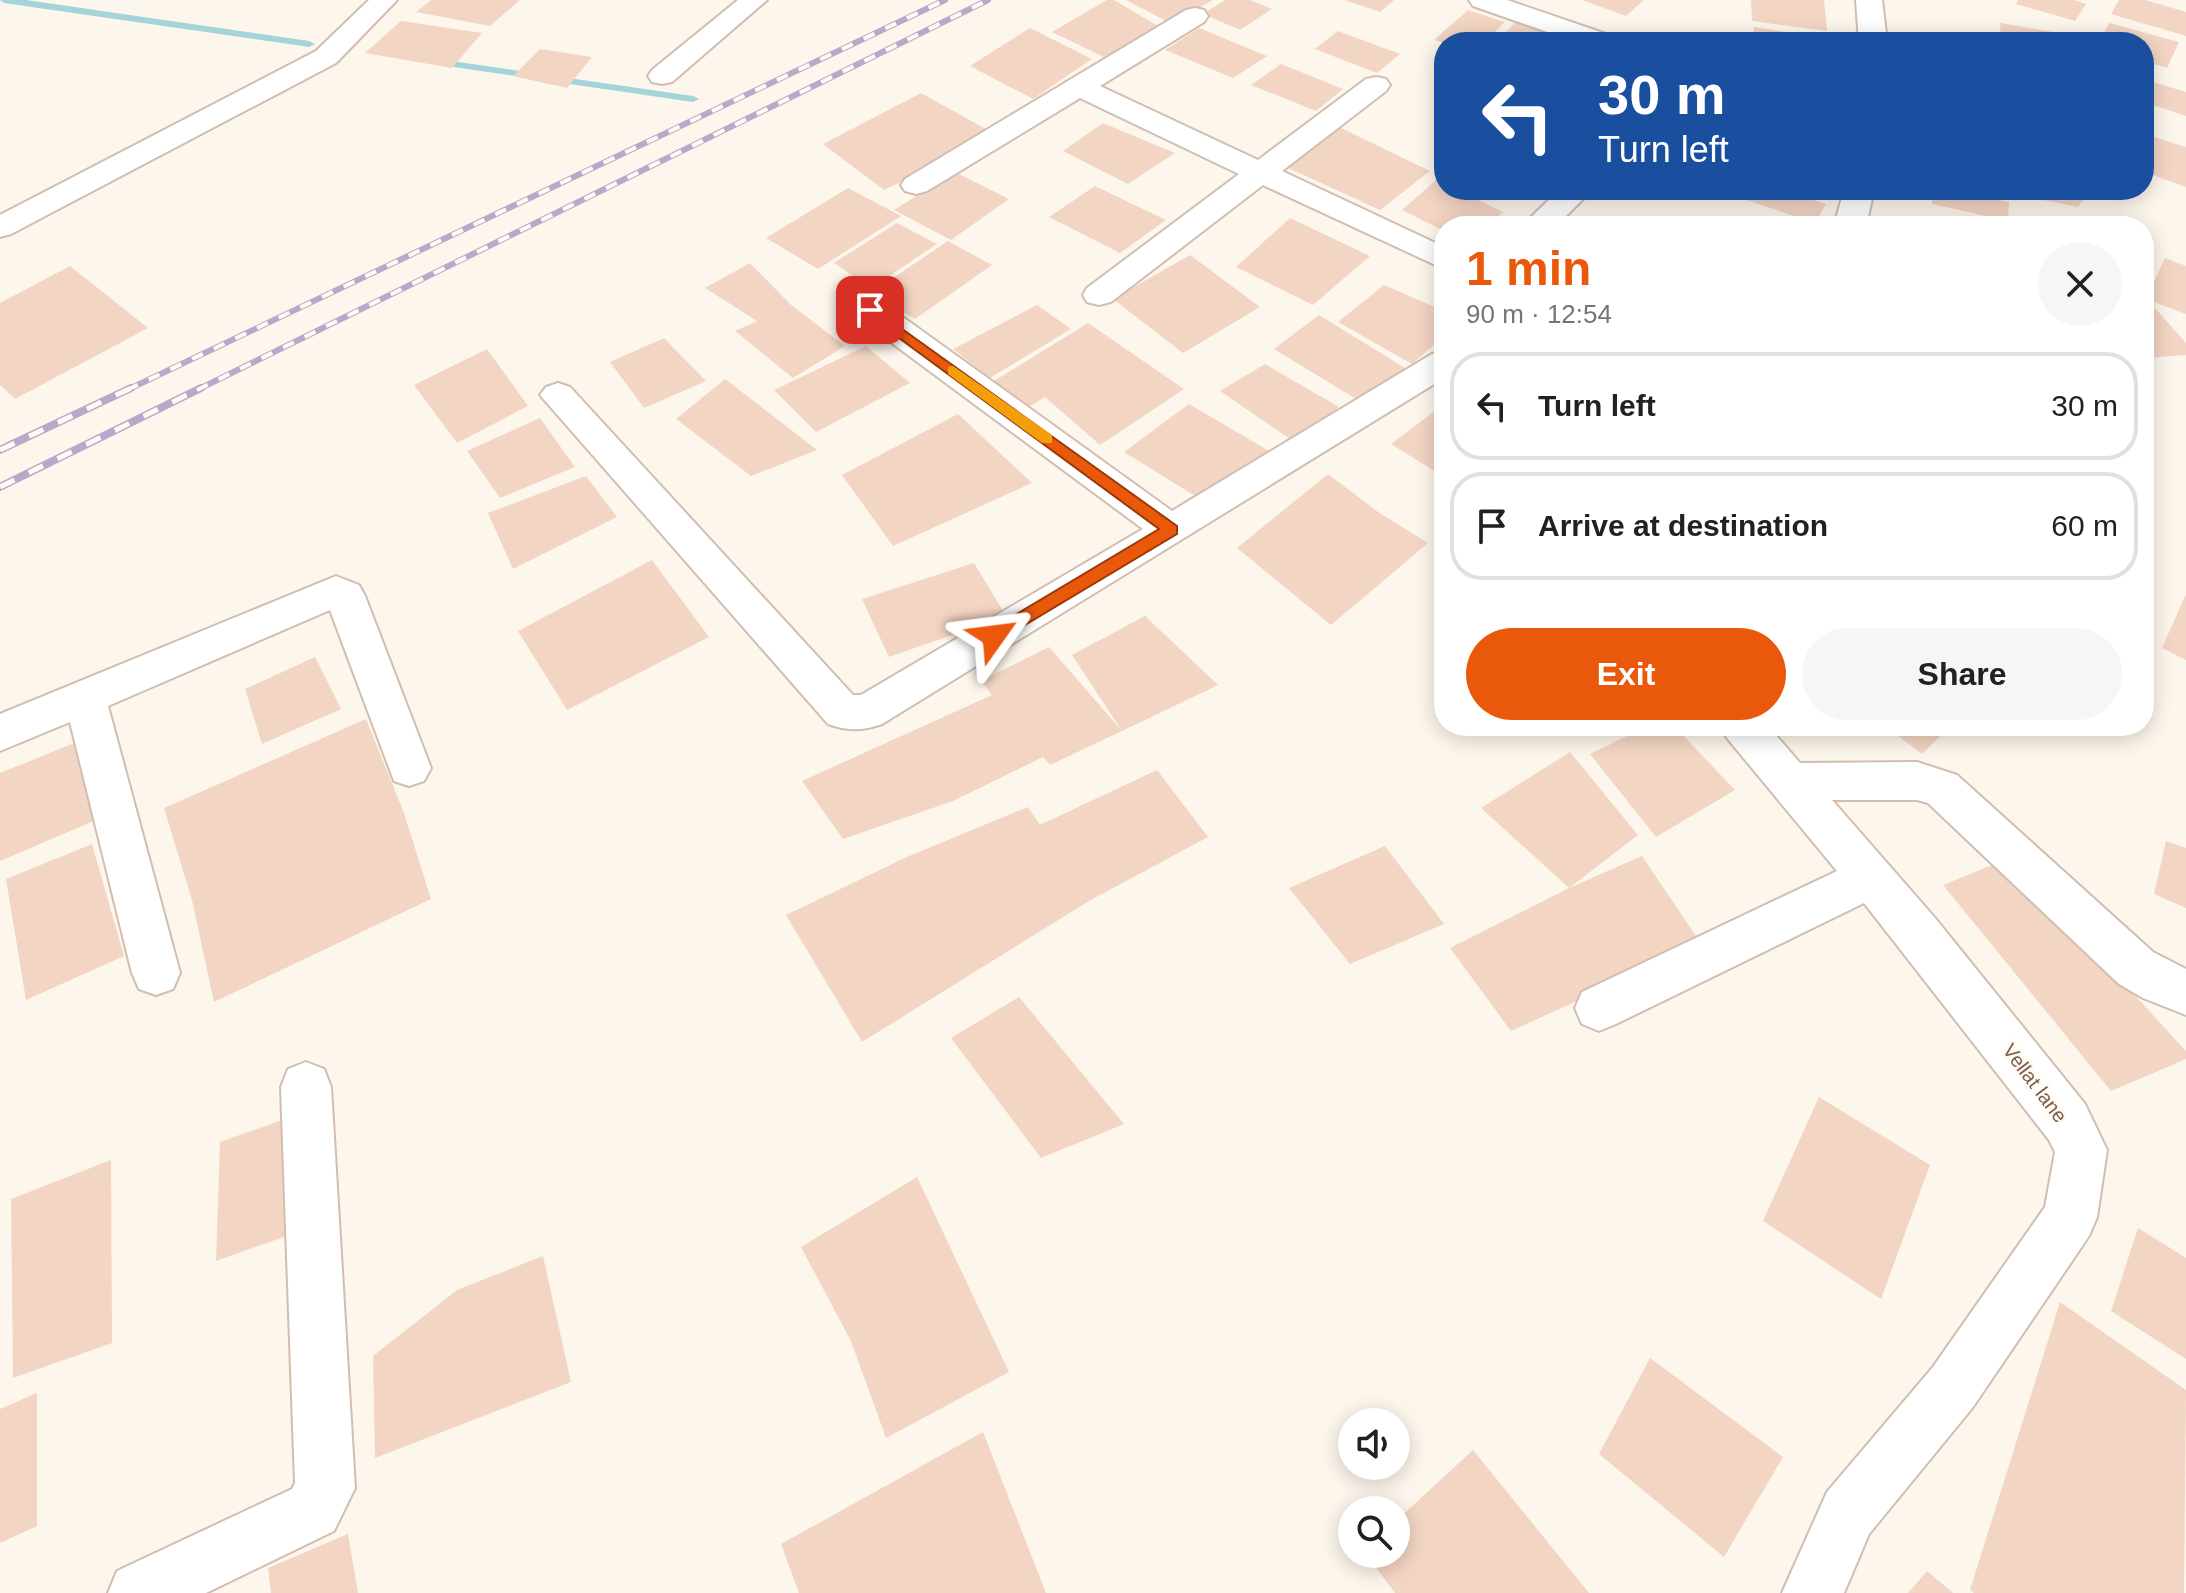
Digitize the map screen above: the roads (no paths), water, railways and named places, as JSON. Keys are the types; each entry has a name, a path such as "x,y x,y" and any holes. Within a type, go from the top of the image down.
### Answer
{"street":[{"path":"0,227 326,57 384,0"},
{"path":"662,76 754,0"},
{"path":"1482,0 1573,32"},
{"path":"1869,0 1872,32"},
{"path":"916,185 1195,16"},
{"path":"1099,295 1376,85"},
{"path":"1079,87 1434,254"},
{"path":"1549,216 1566,200"},
{"path":"870,310 1171,530"},
{"path":"558,395 843,712 867,712 1434,368"},
{"path":"0,733 336,591 345,596 409,768"},
{"path":"85,697 156,973"},
{"name":"Vellat lane","path":"1751,736 1871,877 2067,1122 2081,1150 2070,1217 1953,1387 1848,1513 1813,1593"},
{"path":"1791,782 1917,781 1942,788 2136,968 2186,992"},
{"path":"1599,1008 1871,877"},
{"path":"139,1593 313,1510 325,1488 306,1087"}],"waterway":[{"path":"4,0 309,44"},
{"path":"431,61 693,99"}],"railway":[{"path":"127,390 945,0"},
{"path":"197,390 988,0"},
{"path":"0,450 131,388"},
{"path":"0,487 201,388"}]}
